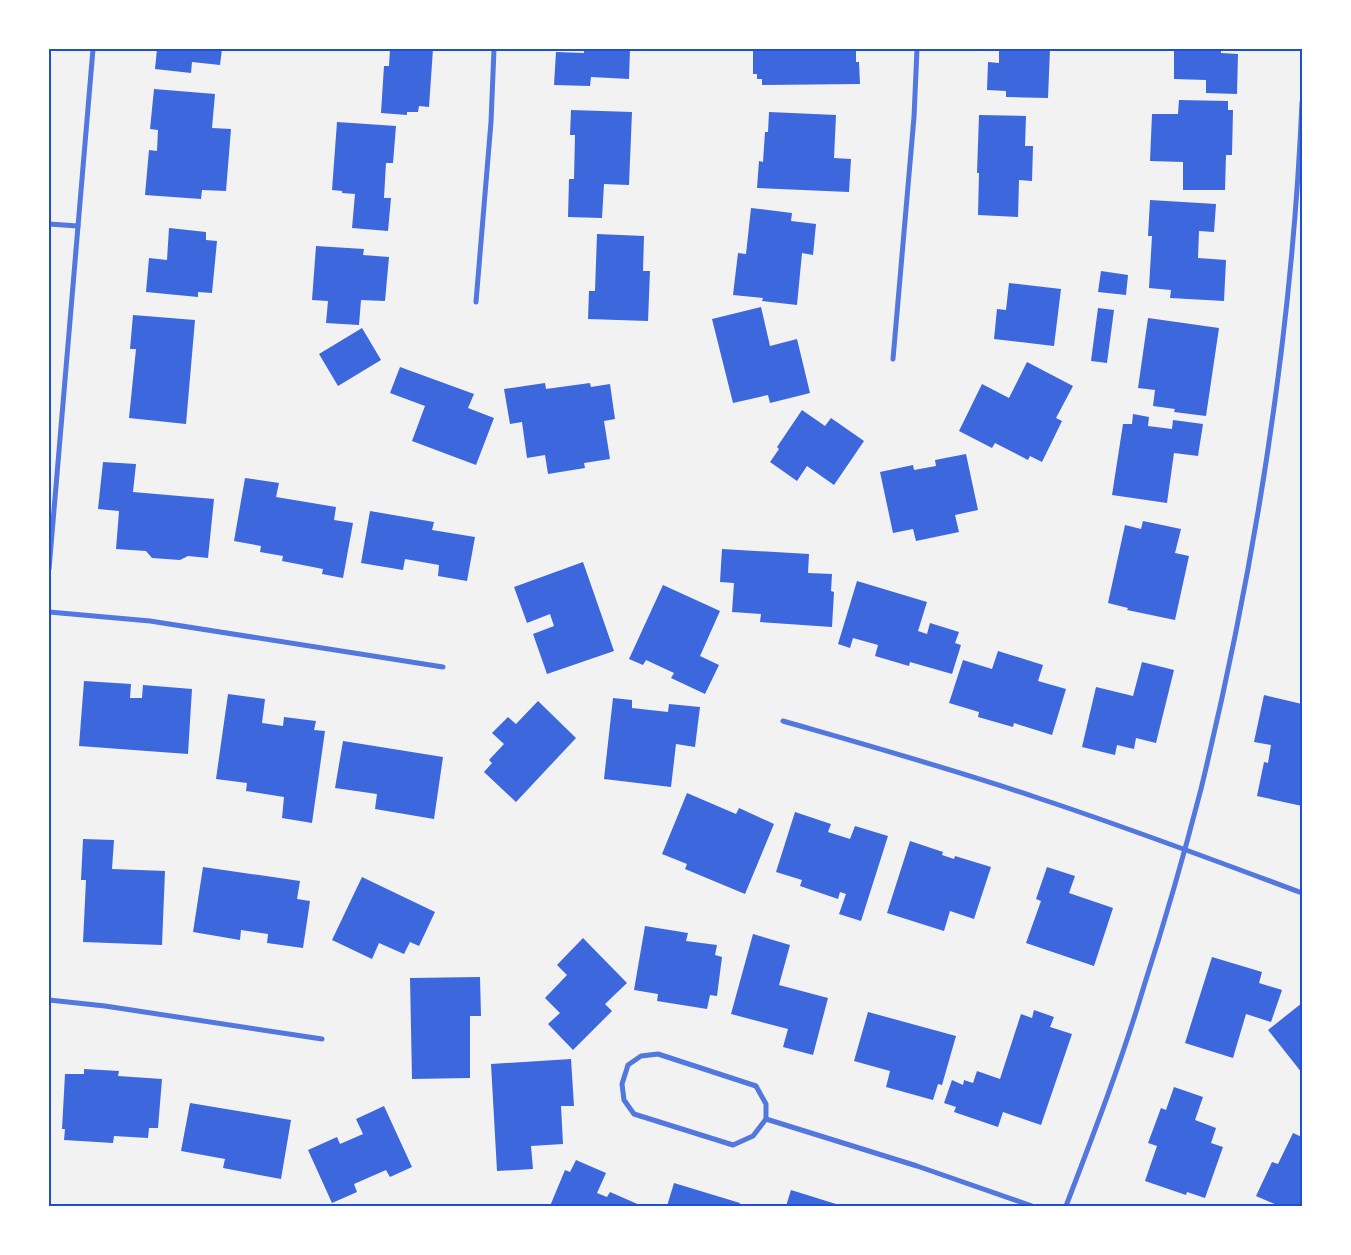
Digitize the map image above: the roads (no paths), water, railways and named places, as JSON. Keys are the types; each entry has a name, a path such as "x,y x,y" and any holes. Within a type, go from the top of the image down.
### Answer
{"street":[{"path":"49,569 93,49"},
{"path":"476,302 491,122 494,49"},
{"path":"894,359 914,117 917,49"},
{"path":"1066,1206 1105,1103 1144,988 1185,849 1228,672 1252,553 1275,406 1290,275 1302,102"},
{"path":"49,224 78,226"},
{"path":"49,612 150,621 444,667"},
{"path":"783,721 912,758 1041,799 1185,849 1302,893"},
{"path":"49,1000 105,1006 322,1039"},
{"path":"658,1054 756,1086 766,1104 766,1119 752,1136 733,1145 634,1114 624,1100 622,1084 628,1065 641,1056 658,1054"},
{"path":"766,1119 917,1166 1032,1206"}]}
